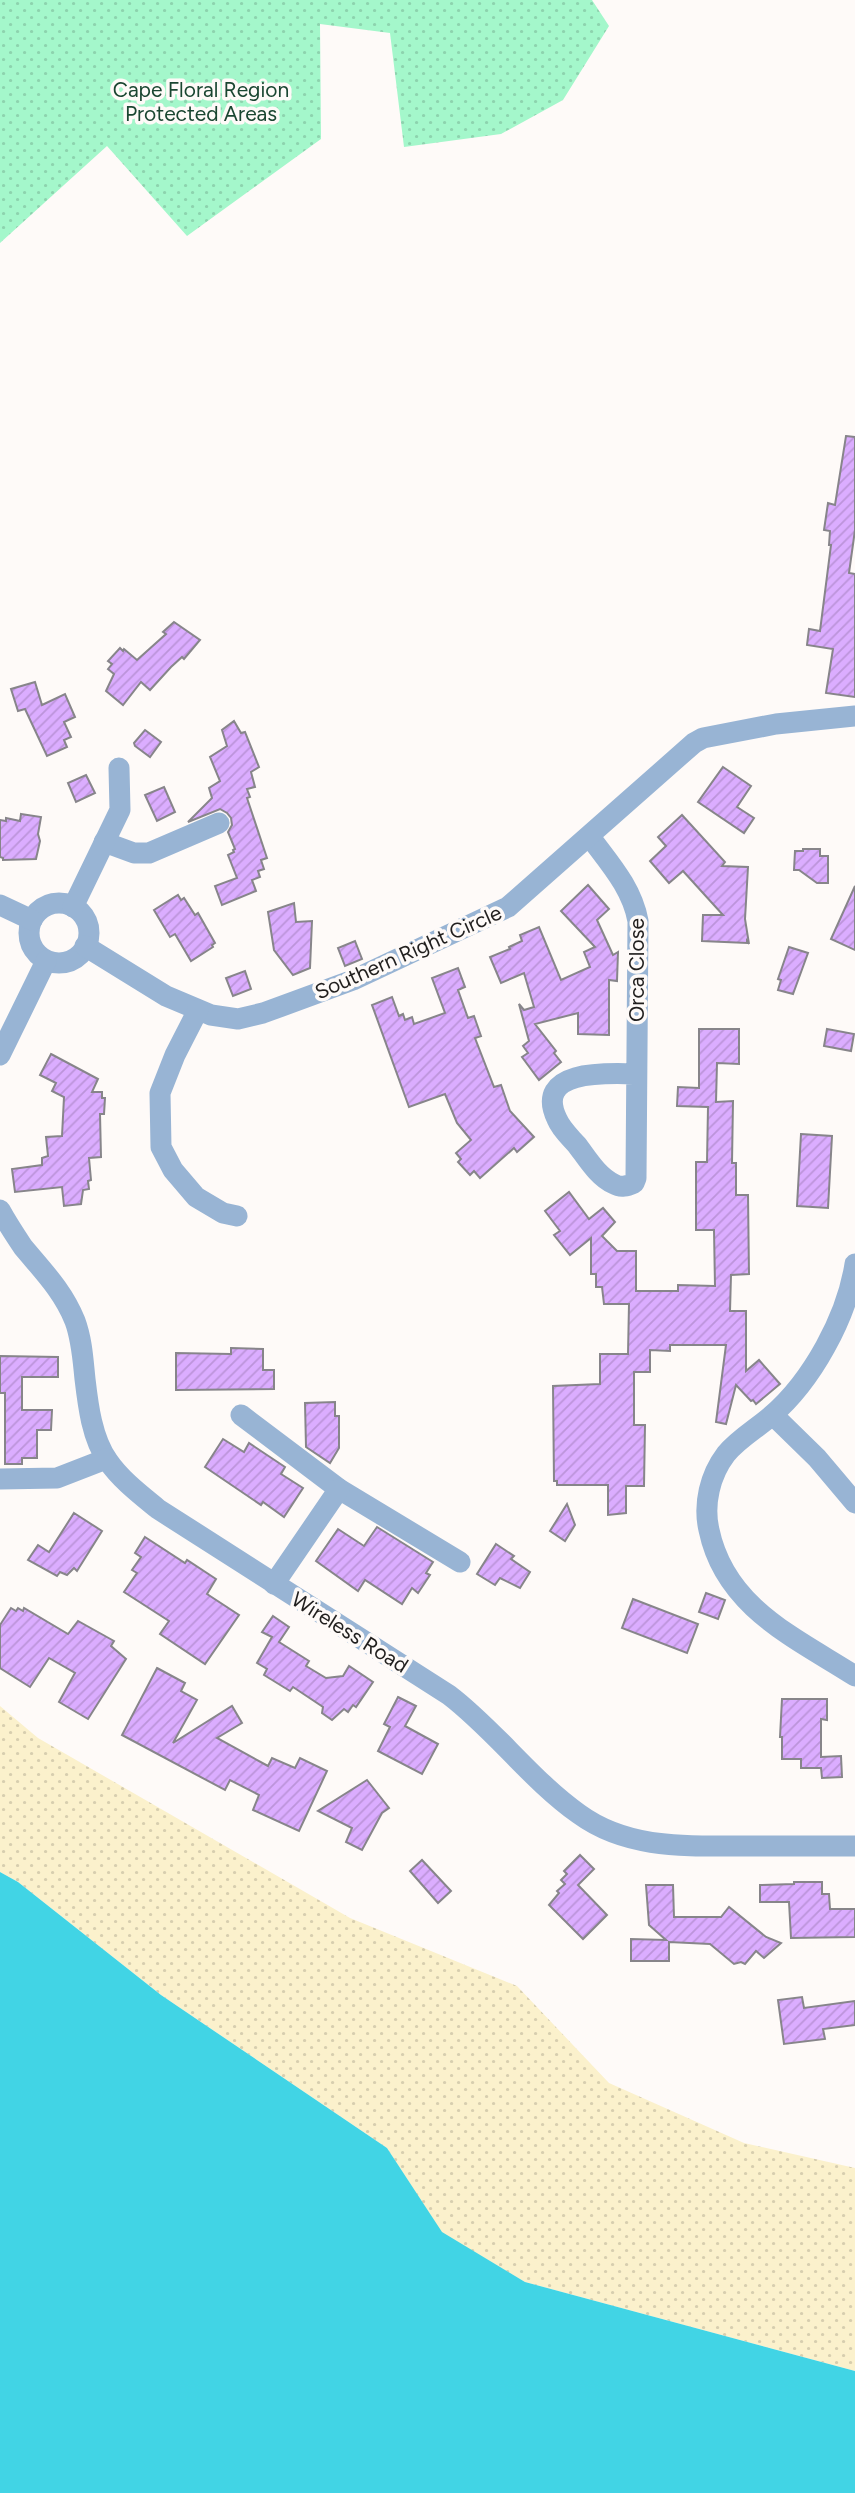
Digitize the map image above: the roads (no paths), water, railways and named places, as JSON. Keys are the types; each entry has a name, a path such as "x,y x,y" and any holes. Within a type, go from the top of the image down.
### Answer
{"street":[{"name":"Southern Right Circle","path":"85,946 166,996 198,1010 226,1018 251,1017 353,980 508,907 694,743 703,738 776,724 855,716"},
{"path":"73,907 120,810 119,768"},
{"path":"104,842 134,853 149,853 219,823"},
{"name":"Orca Close","path":"590,837 628,889 638,922 636,1178 634,1183 618,1186 603,1177 558,1123 553,1103 559,1086 579,1076 636,1074"},
{"path":"51,904 73,907 86,922 89,934 85,946 78,956 67,962 46,961 37,954 31,944 29,933 32,920 40,910 51,904"},
{"path":"0,905 32,920"},
{"path":"0,1055 46,961"},
{"path":"198,1010 175,1055 160,1093 161,1147 173,1170 196,1197 223,1213 237,1216"},
{"name":"Wireless Road","path":"0,1210 22,1245 45,1270 64,1297 75,1322 82,1348 91,1413 106,1459 133,1488 158,1509 449,1695 576,1812 602,1829 625,1838 673,1846 855,1846"},
{"path":"855,1264 850,1306 801,1382 773,1415 749,1432 726,1455 710,1486 707,1521 713,1550 724,1574 746,1600 769,1620 855,1676"},
{"path":"241,1415 339,1489 460,1562"},
{"path":"773,1415 817,1458 855,1503"},
{"path":"0,1479 57,1478 106,1459"},
{"path":"274,1584 339,1489"}],"water":[{"path":"0,1872 18,1882 161,1995 387,2148 442,2232 525,2282 855,2371 855,2493 0,2493"}],"park label":[{"name":"Cape Floral Region Protected Areas","path":"201,101"}]}
